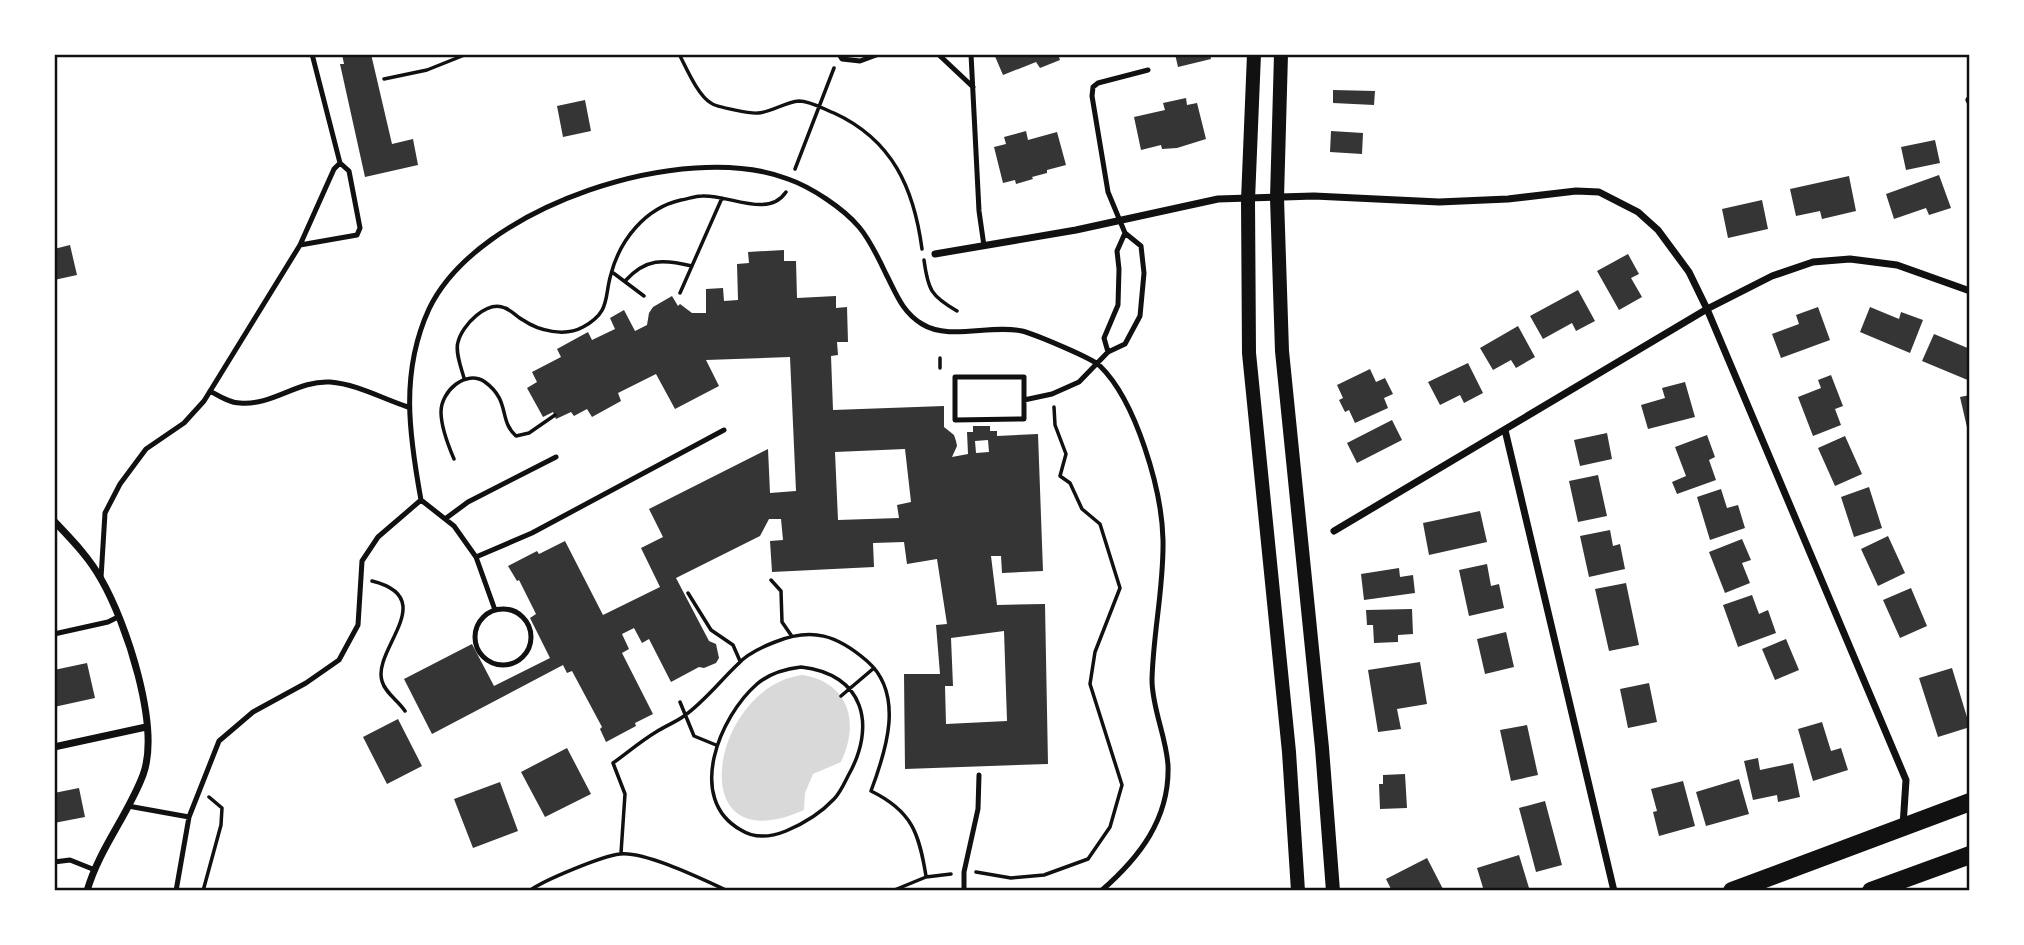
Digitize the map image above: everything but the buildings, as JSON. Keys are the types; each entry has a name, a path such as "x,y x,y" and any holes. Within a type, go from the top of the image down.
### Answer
{"main road":[{"path":"1254,54 1248,200 1249,353 1289,752 1298,891"},
{"path":"1281,54 1277,198 1282,351 1333,891"},
{"path":"1732,891 1970,802"},
{"path":"1871,891 1904,884 1970,855"}],"street":[{"path":"935,254 1076,230 1218,200 1314,196 1438,202 1508,199 1576,191 1599,192 1637,212 1658,230 1689,272 1707,309 1906,780 1903,826"},
{"path":"1334,531 1707,309 1772,275 1813,262 1850,259 1897,264 1970,291"},
{"path":"1505,430 1614,891"},
{"path":"54,521 81,549 101,578 127,637 139,678 146,727 144,774 87,891"},
{"path":"54,747 146,727"}],"lane":[{"path":"300,245 357,235 360,228 349,171 340,163 312,54"},
{"path":"841,56 860,61 879,54"},
{"path":"938,54 973,87"},
{"path":"971,54 979,211 984,246"},
{"path":"1024,400 1052,394 1079,382 1108,352 1125,344 1140,316 1144,273 1141,246 1125,233 1108,192 1092,96 1093,87 1098,83 1148,70"},
{"path":"101,578 105,513 120,484 146,449 184,423 210,391 300,245 334,169 340,163"},
{"path":"495,610 475,557 454,526 421,500 411,447 408,407 416,345 431,306 460,264 505,229 573,195 657,172 733,166 787,178 824,197 859,227 902,307 924,326 957,332 991,329 1022,331 1098,363 1125,399 1142,439 1163,536 1161,595 1152,685 1168,765 1164,800 1149,839 1125,870 1101,891"},
{"path":"1108,352 1104,338 1118,305 1119,269 1116,251 1125,233"},
{"path":"955,377 1024,377 1024,400 1024,419 955,420 955,377"},
{"path":"210,391 238,404 253,403 310,383 331,382 357,388 408,407"},
{"path":"475,557 532,533 724,430"},
{"path":"445,519 468,502 556,457"},
{"path":"176,891 189,817 219,741 253,712 306,683 339,660 358,625 362,561 379,537 421,500"},
{"path":"495,610 513,610 522,615 531,631 528,650 515,662 497,664 489,661 478,647 476,629 487,614 495,610"},
{"path":"54,634 108,622 118,617"},
{"path":"964,891 964,872 978,810 979,775"},
{"path":"128,806 189,817"},
{"path":"54,862 70,860 95,870"}],"path":[{"path":"384,79 427,70 467,54"},
{"path":"679,54 694,83 711,103 757,113 799,101 820,106 852,121 886,150 902,177 919,223 928,286 942,303 957,311"},
{"path":"794,171 841,56"},
{"path":"464,378 457,344 462,331 481,312 494,307 505,307 539,330 557,332 580,329 592,322 604,308 608,298 617,255 630,233 651,213 676,201 702,196 766,205 781,200 786,192"},
{"path":"680,293 722,198"},
{"path":"625,281 636,269 651,262 670,261 692,266"},
{"path":"612,271 644,296"},
{"path":"940,358 940,368"},
{"path":"454,458 440,414 442,400 464,378 473,376 501,398 508,429 516,436 529,433 555,415"},
{"path":"892,891 926,877 964,872 1011,878 1044,875 1088,859 1110,827 1122,786 1090,684 1095,652 1120,588 1100,524 1082,509 1070,483 1060,476 1066,454 1055,425 1052,394"},
{"path":"771,580 781,591 782,622 791,635"},
{"path":"372,581 394,590 401,600 403,611 400,623 381,671 386,690 397,699 405,711"},
{"path":"688,593 711,630 733,645 740,661"},
{"path":"621,853 625,794 613,763 655,733 685,716 740,661 766,645 791,635 806,633 834,638 875,668 887,693 890,727 885,754 871,791 891,801 911,823 922,849 926,877"},
{"path":"801,667 820,669 836,676 849,687 857,700 863,723 861,745 853,768 836,797 813,819 769,837 742,832 725,819 714,797 712,767 716,745 742,700 758,683 779,670 801,667"},
{"path":"841,695 875,668"},
{"path":"680,702 694,736 716,745"},
{"path":"200,789 222,808 221,825 203,891"},
{"path":"529,891 569,872 621,853 647,858 728,891"}],"shaded area":[{"path":"803,675 819,679 831,686 846,707 850,733 841,762 813,774 805,793 804,810 764,821 738,814 724,795 722,767 730,737 747,708 772,686"}]}
